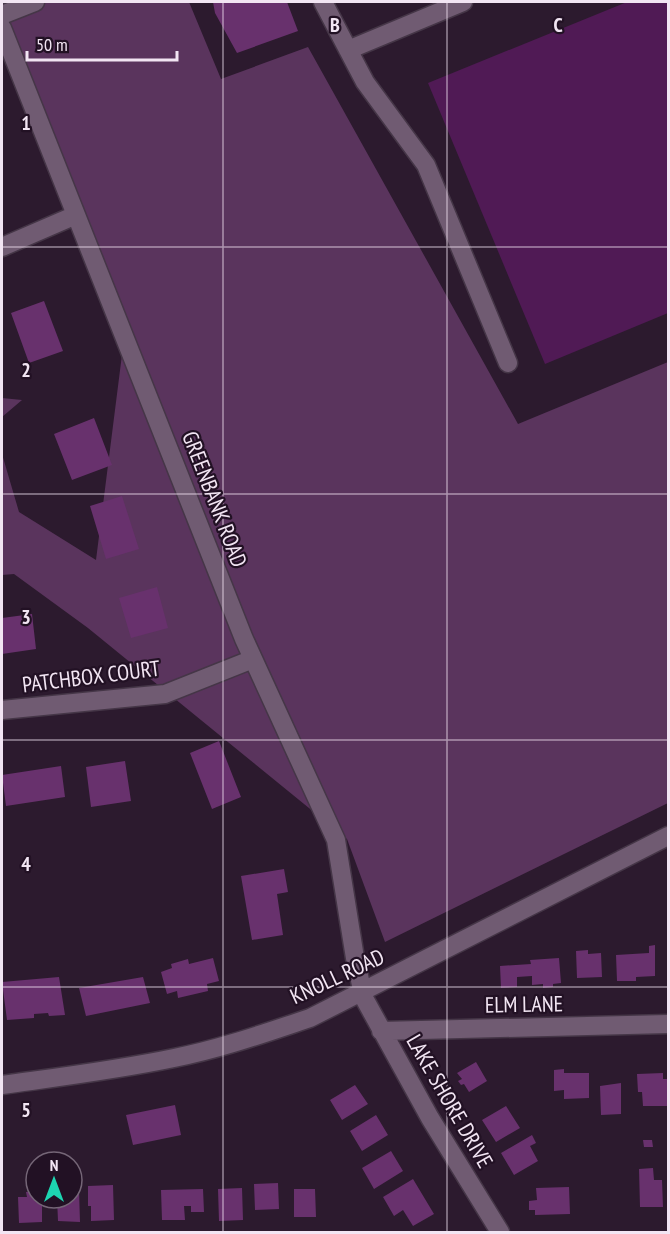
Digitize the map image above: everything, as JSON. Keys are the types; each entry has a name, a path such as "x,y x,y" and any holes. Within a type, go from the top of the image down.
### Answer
{"street":[{"path":"2,15 35,2"},
{"path":"323,2 365,82 426,165 508,363"},
{"path":"348,50 463,2"},
{"name":"GREENBANK ROAD","path":"2,28 253,659 336,840 355,958 363,992"},
{"path":"2,247 76,215"},
{"name":"PATCHBOX COURT","path":"2,710 165,694 253,659"},
{"name":"KNOLL ROAD","path":"2,1085 104,1071 175,1058 251,1038 310,1018 669,836"},
{"name":"LAKE SHORE DRIVE","path":"363,992 381,1031 430,1118 500,1233"},
{"name":"ELM LANE","path":"381,1031 669,1024"}],"shaded area":[{"path":"2,2 189,2 221,79 308,47 518,424 668,362 668,803 385,942 347,839 88,628 14,574 2,575 2,454 19,512 96,560 126,323 2,45"},
{"path":"627,2 668,2 668,313 545,364 428,83"},
{"path":"2,398 22,400 2,417"}],"building":[{"path":"213,2 287,2 298,31 237,53 215,13"},
{"path":"44,301 63,351 29,363 11,313"},
{"path":"94,418 112,465 72,480 54,434"},
{"path":"122,496 139,549 106,559 90,506"},
{"path":"157,587 168,628 131,638 119,598"},
{"path":"32,614 36,649 2,654 2,618"},
{"path":"219,741 241,797 212,809 190,753"},
{"path":"125,761 131,801 91,807 86,767"},
{"path":"61,766 65,797 6,806 2,775"},
{"path":"284,869 288,892 277,894 283,935 252,940 241,876"},
{"path":"655,945 655,976 636,977 636,981 617,981 616,955 649,953 649,946"},
{"path":"588,950 588,954 601,953 602,977 577,978 576,951"},
{"path":"213,958 219,981 207,984 208,991 178,998 177,991 167,994 161,972 172,968 171,964 188,959 189,964"},
{"path":"559,958 561,983 543,988 543,984 532,985 532,976 517,977 517,987 501,988 500,966 531,964 530,960"},
{"path":"59,977 65,1015 34,1014 34,1018 7,1020 2,982"},
{"path":"143,977 150,1003 86,1016 79,988"},
{"path":"476,1062 487,1081 469,1092 464,1084 461,1085 458,1081 462,1079 457,1073"},
{"path":"564,1069 564,1073 589,1073 589,1098 564,1099 564,1090 554,1091 554,1070"},
{"path":"663,1073 663,1079 668,1079 668,1106 643,1106 642,1092 638,1092 637,1074"},
{"path":"621,1083 621,1114 601,1115 600,1086"},
{"path":"355,1085 368,1104 342,1120 330,1100"},
{"path":"175,1105 181,1135 133,1145 126,1115"},
{"path":"506,1106 520,1128 496,1142 482,1120"},
{"path":"376,1115 388,1135 362,1151 350,1131"},
{"path":"532,1135 536,1143 530,1146 538,1161 514,1175 501,1153"},
{"path":"643,1140 652,1140 653,1147 644,1147"},
{"path":"391,1151 403,1171 374,1189 362,1168"},
{"path":"653,1168 654,1180 662,1180 663,1207 640,1207 639,1169"},
{"path":"413,1179 434,1214 413,1226 403,1210 394,1216 383,1197"},
{"path":"278,1183 279,1209 255,1210 254,1184"},
{"path":"113,1185 114,1220 91,1221 88,1186"},
{"path":"569,1187 570,1214 535,1215 535,1210 529,1210 529,1201 537,1200 536,1188"},
{"path":"242,1188 243,1220 219,1221 218,1189"},
{"path":"203,1189 204,1212 191,1212 191,1206 184,1206 185,1220 162,1220 161,1190"},
{"path":"294,1189 315,1189 316,1217 294,1217"},
{"path":"18,1197 24,1197 24,1210 42,1210 42,1222 19,1223"},
{"path":"58,1210 80,1210 80,1222 58,1221"}]}
